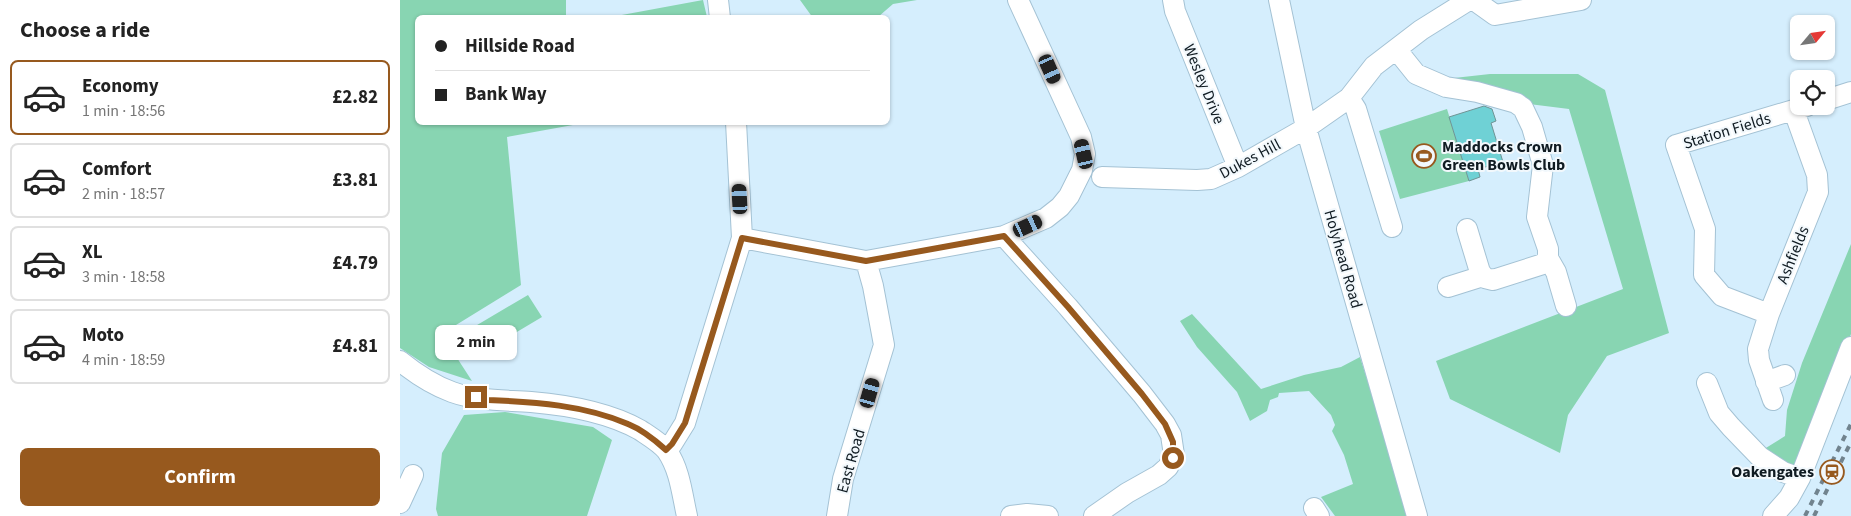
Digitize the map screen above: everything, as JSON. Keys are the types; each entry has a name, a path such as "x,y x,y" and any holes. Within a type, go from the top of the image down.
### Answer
{"street":[{"path":"718,0 720,15"},
{"path":"742,238 866,261 1004,236 1046,218 1060,207 1070,196 1082,170 1084,154 1081,137 1018,0"},
{"name":"Wesley Drive","path":"1174,0 1175,11 1238,168"},
{"name":"Holyhead Road","path":"1279,0 1306,128 1417,516"},
{"name":"Dukes Hill","path":"1102,177 1197,180 1211,179 1238,168 1306,128 1349,98 1374,66 1421,30 1469,0"},
{"path":"1474,0 1495,15 1581,0"},
{"path":"1396,49 1416,74 1446,87 1477,92 1516,103 1523,108 1532,127 1542,165 1537,217 1548,249 1548,258 1556,272 1566,306"},
{"path":"1835,97 1851,92"},
{"path":"1349,98 1356,109 1392,227"},
{"name":"Station Fields","path":"1769,314 1722,296 1704,275 1704,229 1676,145 1790,112"},
{"name":"Ashfields","path":"1786,375 1769,391 1758,360 1758,349 1769,314 1818,192 1817,174 1802,115"},
{"path":"666,450 685,423 742,238 736,125"},
{"path":"1467,230 1485,278 1493,280 1543,264 1548,258"},
{"path":"1004,236 1142,394 1171,434 1174,455 1168,467 1159,475 1127,493 1094,516"},
{"name":"East Road","path":"837,516 843,479 884,345 873,286 866,261"},
{"path":"1448,287 1483,276"},
{"path":"1773,516 1789,498 1800,478 1851,347"},
{"path":"400,361 422,378 452,392 488,400 559,405 588,411 629,424 649,435 666,450 678,472 687,516"},
{"path":"1707,382 1719,413 1760,457 1783,472 1800,478"},
{"path":"400,503 413,475"},
{"path":"1011,516 1027,514 1048,516"}],"green space":[{"path":"400,0 566,0 566,15 415,15 415,125 573,125 507,137 521,285 443,333 472,381 429,367 400,348"},
{"path":"703,0 707,15 622,15"},
{"path":"800,0 917,0 893,4 880,15 811,15"},
{"path":"1490,74 1578,74 1605,90 1669,333 1607,356 1568,415 1560,453 1450,399 1436,361 1623,289 1569,109 1529,104 1454,78"},
{"name":"Maddocks Crown Green Bowls Club","path":"1447,109 1469,181 1400,199 1379,131"},
{"path":"1851,244 1851,334 1798,471 1761,451 1785,436 1787,410 1802,363"},
{"path":"528,295 542,317 480,354 467,331"},
{"path":"1192,314 1261,389 1304,375 1341,367 1360,357 1409,516 1335,516 1321,497 1353,484 1344,455 1332,431 1335,425 1331,415 1309,391 1279,393 1278,397 1270,400 1267,411 1250,421 1237,392 1197,347 1180,321"},
{"path":"505,412 593,427 612,440 587,516 438,516 436,509 442,453 464,415"}],"building":[{"path":"1484,106 1492,109 1496,121 1491,123 1503,162 1478,169 1480,177 1469,181 1449,117"}],"railway":[{"path":"1805,516 1851,424"},
{"path":"1814,516 1851,442"}],"place":[{"name":"Maddocks Crown Green Bowls Club","path":"1424,156"},
{"name":"Oakengates","path":"1832,472"}],"route":[{"path":"476,397 488,400 559,405 588,411 629,424 649,435 666,450 685,423 742,238 866,261 1004,236 1068,307 1165,424 1173,442 1173,458"}]}
